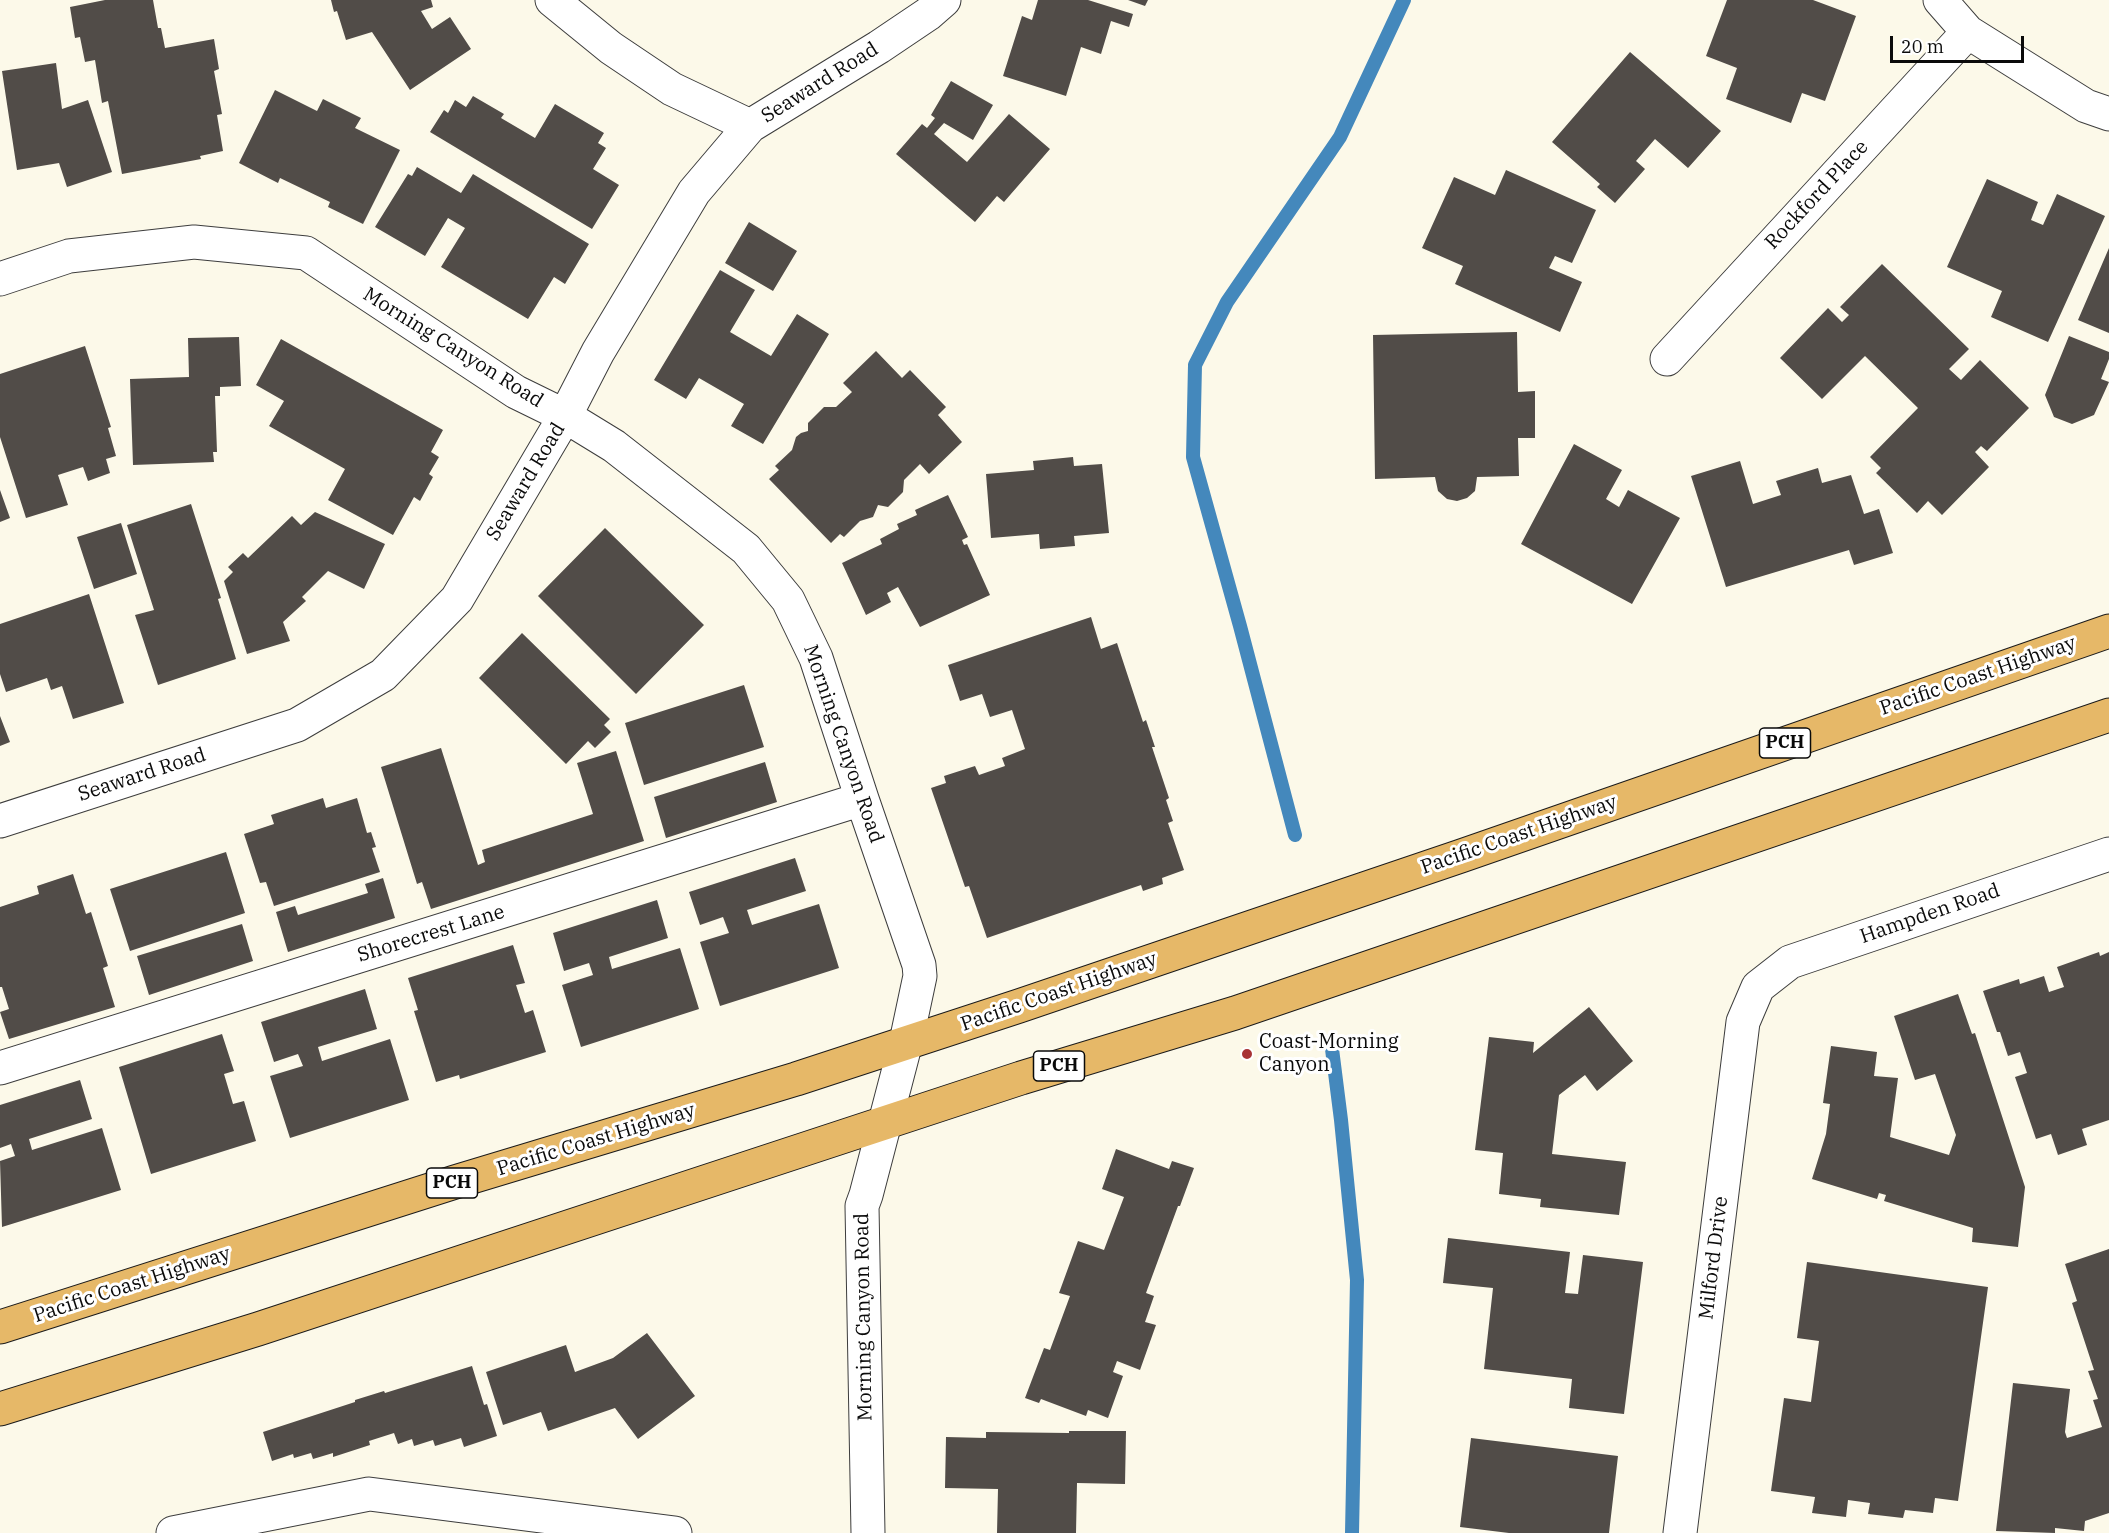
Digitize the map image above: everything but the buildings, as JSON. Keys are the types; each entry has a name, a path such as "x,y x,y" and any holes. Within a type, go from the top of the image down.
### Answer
{"highway":[{"name":"Pacific Coast Highway","path":"0,1327 455,1182 796,1079 1461,856 2109,631"},
{"name":"PCH","path":"0,1409 258,1329 1021,1078 1235,1013 2109,715"}],"street":[{"path":"552,0 611,48 672,89 750,126"},
{"name":"Seaward Road","path":"0,821 297,725 383,675 457,599 565,416 598,352 694,192 750,126 879,47 928,14 944,0"},
{"path":"1940,0 1968,32 2086,106 2109,114"},
{"name":"Rockford Place","path":"1667,359 1968,32"},
{"name":"Morning Canyon Road","path":"0,279 69,256 194,242 306,253 516,392 565,416 614,446 746,549 788,600 816,658 862,799 920,964 921,976 906,1042 862,1206 868,1533"},
{"name":"Shorecrest Lane","path":"0,1068 862,799"},
{"name":"Hampden Road","path":"1758,987 1790,962 2109,854"},
{"name":"Milford Drive","path":"1680,1533 1743,1022 1758,987"},
{"path":"173,1533 369,1494 675,1533"}],"waterway":[{"path":"1295,835 1193,457 1195,365 1227,302 1340,137 1404,0"},
{"path":"1331,1041 1357,1280 1352,1533"}],"place":[{"name":"Coast-Morning Canyon","path":"1247,1054"}]}
